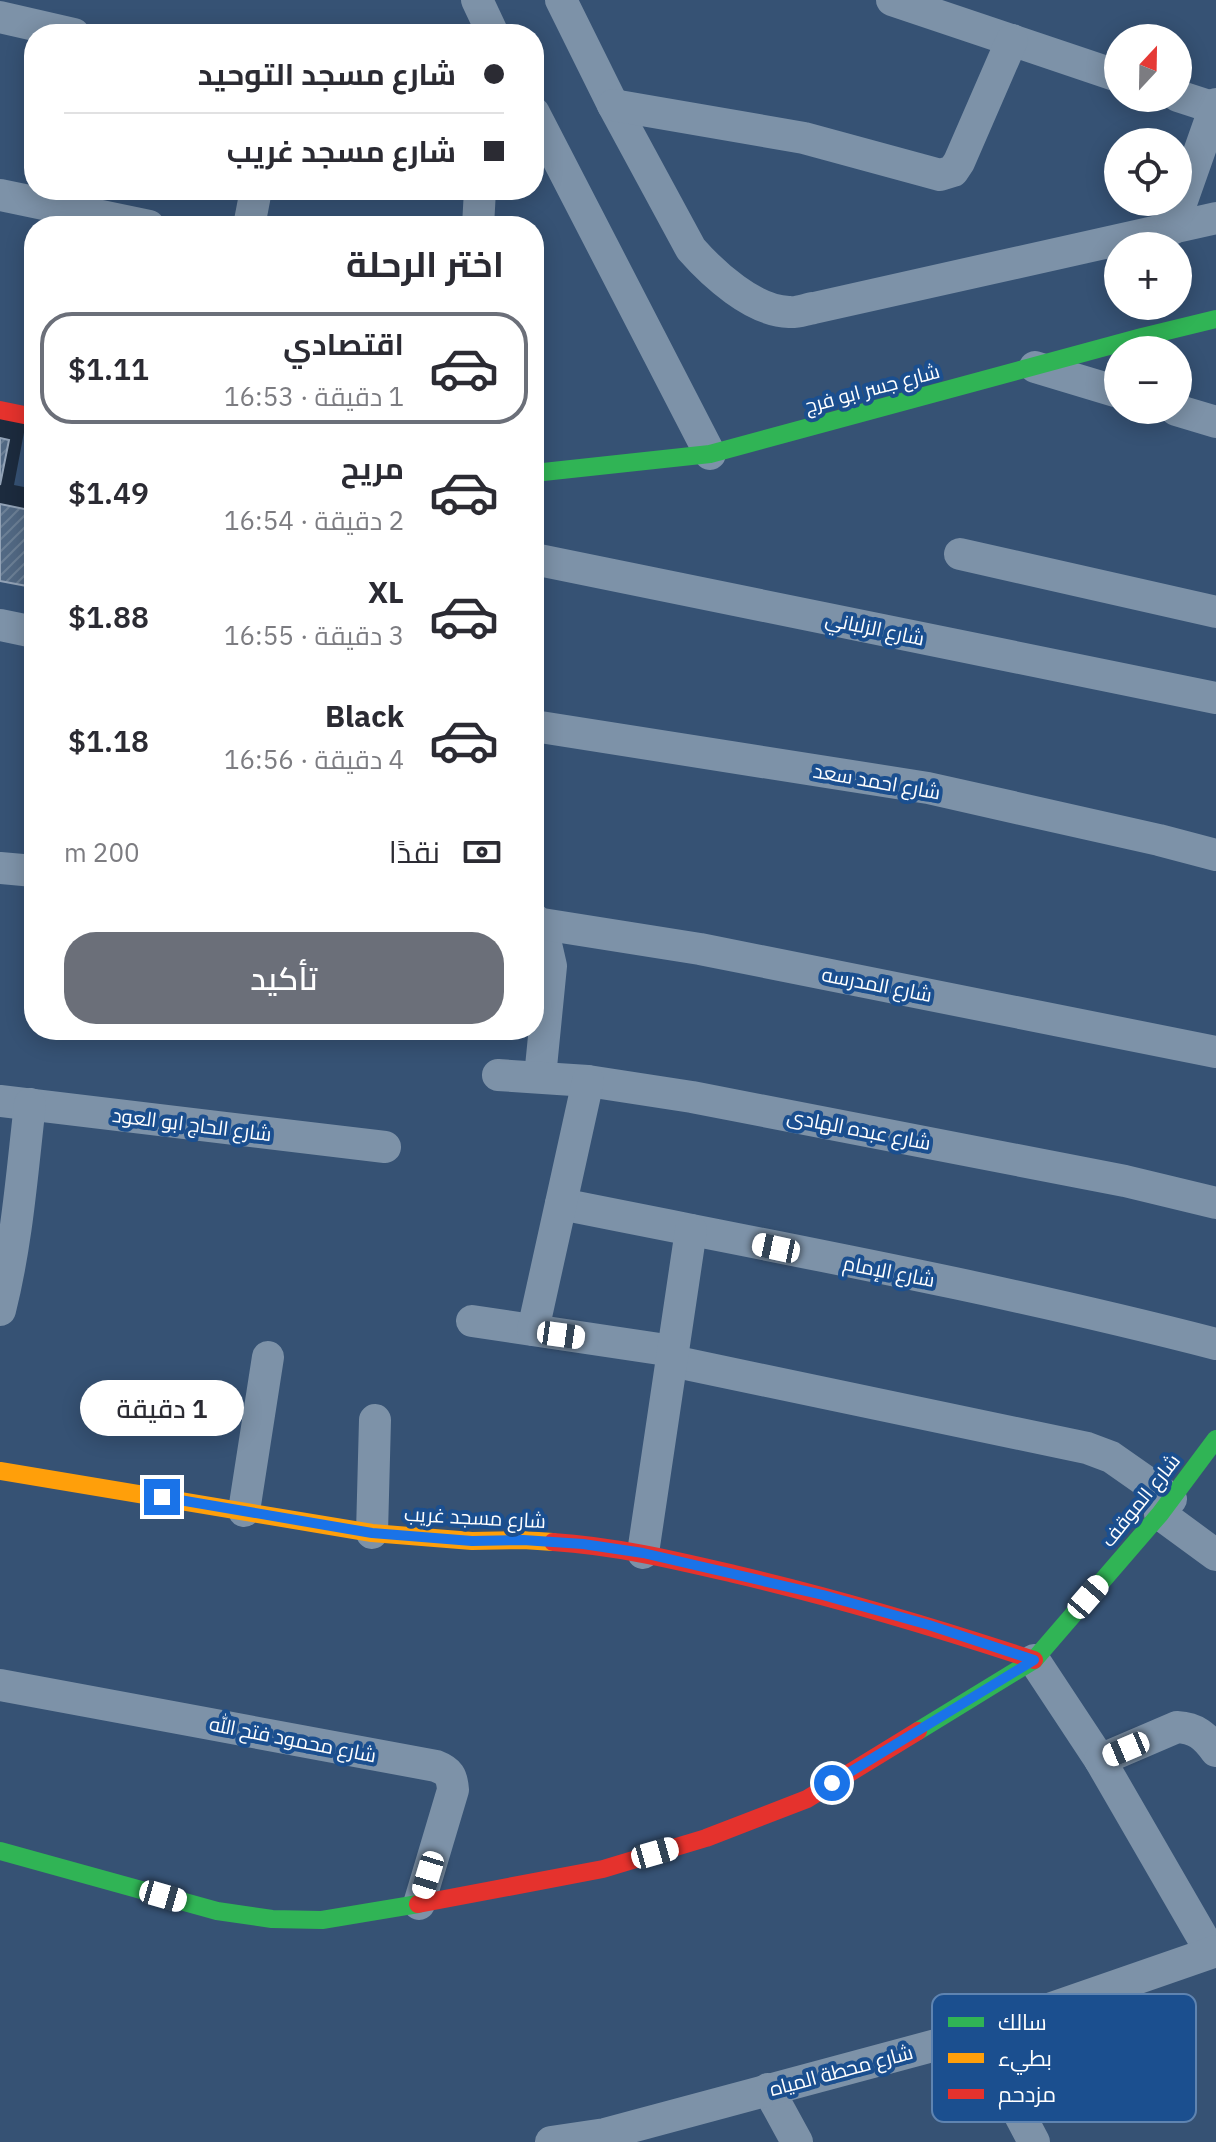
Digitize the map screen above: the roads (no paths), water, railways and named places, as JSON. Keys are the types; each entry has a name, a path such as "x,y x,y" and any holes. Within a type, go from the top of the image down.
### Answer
{"street":[{"path":"561,0 613,105 691,249 728,285 758,304 789,312 1216,218"},
{"path":"892,0 1104,71"},
{"path":"0,17 30,24"},
{"path":"613,105 804,138 940,175 953,171 959,162 1012,40"},
{"path":"1172,229 1215,106 1192,100"},
{"path":"544,132 710,454"},
{"path":"0,195 101,216"},
{"name":"شارع جسر ابو فرج","path":"544,472 710,454 1216,319"},
{"path":"1035,367 1104,388"},
{"path":"0,410 24,415"},
{"path":"1192,415 1216,422"},
{"path":"960,554 1216,612"},
{"name":"شارع الزلباني","path":"544,561 1216,698"},
{"path":"0,625 24,630"},
{"name":"شارع احمد سعد","path":"544,728 928,788 1216,855"},
{"path":"0,868 24,870"},
{"name":"شارع المدرسه","path":"544,923 700,949 1216,1052"},
{"path":"544,940 551,966 544,1037"},
{"path":"540,1077 544,1040"},
{"name":"شارع عبده الهادى","path":"498,1075 588,1081 692,1097 1125,1181 1216,1203"},
{"path":"533,1330 588,1081"},
{"path":"0,1310 15,1233 15,1102"},
{"name":"شارع الحاج ابو العود","path":"15,1102 385,1147"},
{"name":"شارع الإمام","path":"561,1204 1036,1301 1216,1344"},
{"path":"643,1553 691,1230"},
{"path":"472,1321 672,1356 1087,1448 1111,1457 1216,1555"},
{"path":"244,1511 268,1357"},
{"path":"372,1533 375,1420"},
{"name":"شارع الموقف","path":"0,1851 217,1911 272,1919 322,1920 603,1869 706,1838 807,1799 1034,1660 1165,1506 1216,1439"},
{"name":"شارع مسجد غريب","path":"0,1471 372,1533 472,1541 583,1544 643,1553 823,1595 929,1625 1034,1660"},
{"path":"1034,1660 1100,1760 1214,1951"},
{"name":"شارع محمود فتح الله","path":"0,1685 446,1770 452,1779 453,1790 419,1904"},
{"path":"1100,1760 1177,1727 1190,1727 1206,1736 1216,1751"},
{"name":"شارع محطة المياه","path":"1091,1994 1214,1951"},
{"name":"شارع محطة المياه","path":"551,2142 607,2138 768,2089 932,2046"},
{"path":"768,2089 797,2142"},
{"path":"1023,2122 1034,2142"}]}
